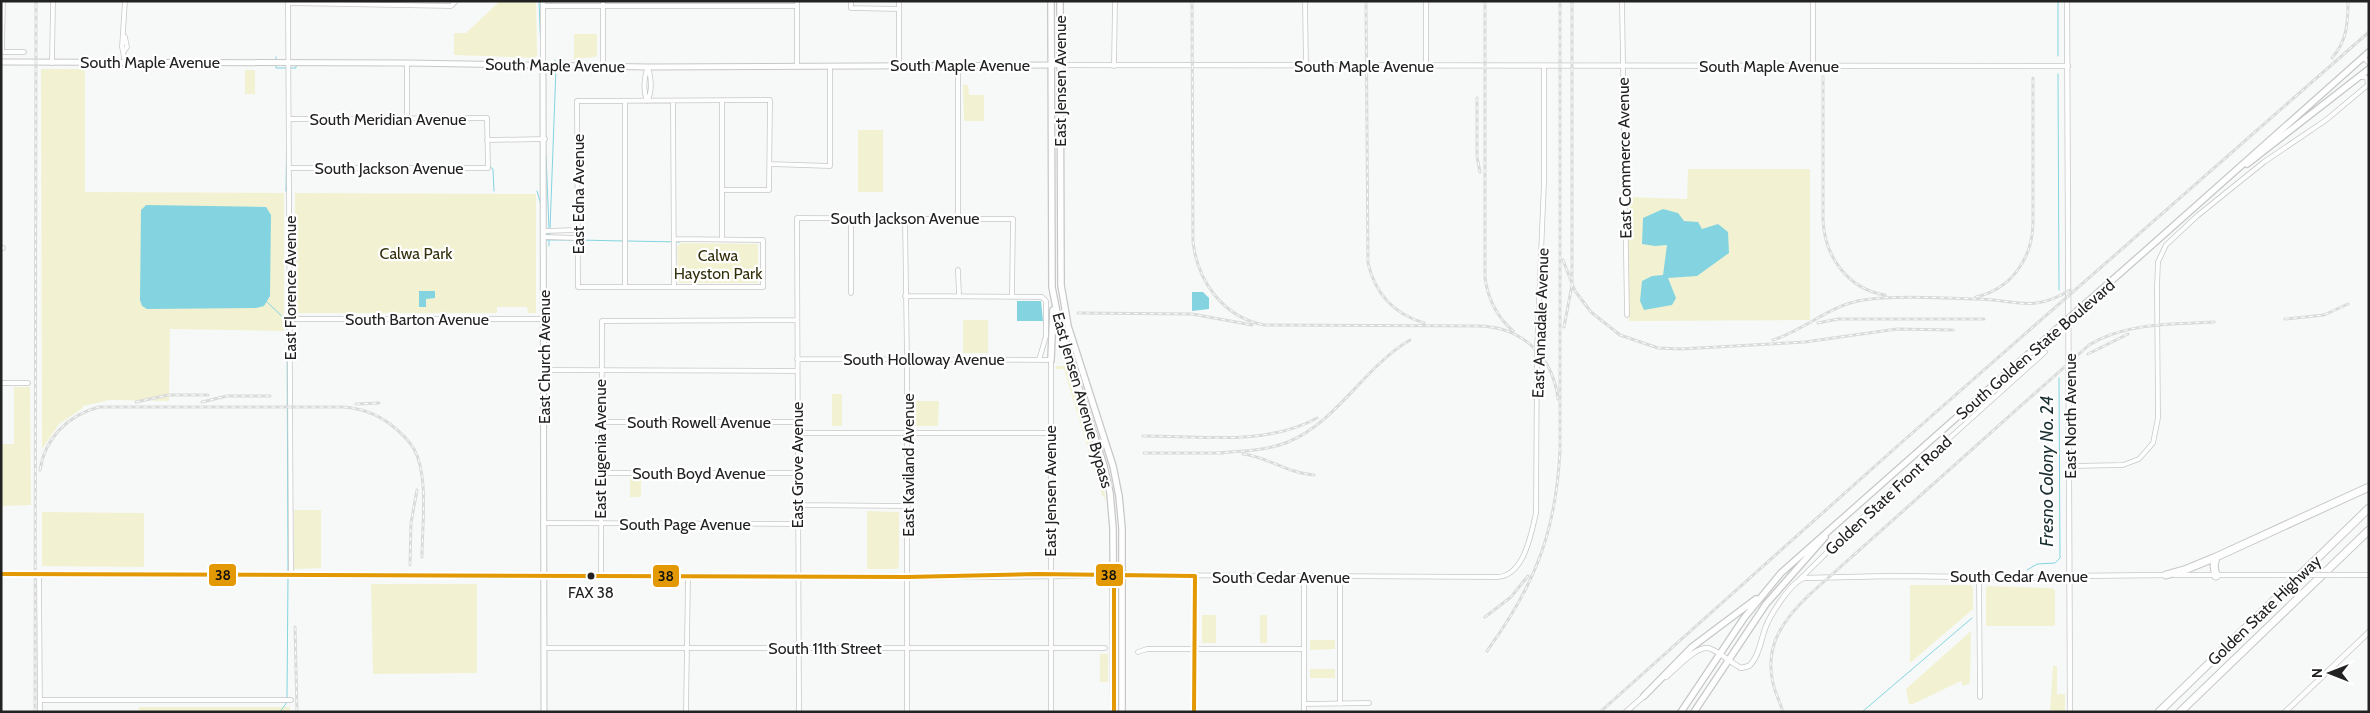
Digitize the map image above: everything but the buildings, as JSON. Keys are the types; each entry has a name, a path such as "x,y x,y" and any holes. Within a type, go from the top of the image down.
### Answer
{"highway":[{"path":"2166,575 2216,557 2369,487"},
{"name":"Golden State Highway","path":"2159,712 2369,508"},
{"name":"Golden State Highway","path":"2180,712 2369,530"},
{"path":"2216,557 2214,566 2216,576"}],"main road":[{"name":"East Jensen Avenue","path":"1051,1 1051,267 1054,298"},
{"name":"East Jensen Avenue","path":"1060,1 1060,274 1064,310"},
{"name":"South Golden State Boulevard","path":"1694,712 1761,595 1791,562 2369,52"},
{"name":"South Maple Avenue","path":"1,62 407,63 543,66 1051,65"},
{"name":"East Church Avenue","path":"543,66 545,139 544,712"},
{"name":"South Golden State Boulevard","path":"2235,172 2369,69"},
{"path":"1050,360 1054,298"},
{"name":"East Jensen Avenue Bypass","path":"1054,298 1061,333 1109,486 1114,528 1114,712"},
{"name":"East Jensen Avenue Bypass","path":"1064,310 1118,485 1122,528 1122,712"},
{"name":"South Golden State Boulevard","path":"1682,712 1775,592 1834,526"},
{"name":"South Cedar Avenue","path":"1,574 798,577 1122,575"},
{"path":"1644,696 1692,647 1761,595"}],"street":[{"path":"3,1 2,52 24,52"},
{"path":"52,62 53,1"},
{"path":"124,62 124,51 127,47 124,36 125,1"},
{"path":"288,2 451,6 456,1"},
{"path":"851,1 851,8 899,9"},
{"path":"899,1 899,65"},
{"path":"1114,66 1115,1"},
{"path":"1305,1 1306,66"},
{"path":"1426,1 1426,66"},
{"name":"East Commerce Avenue","path":"1622,1 1627,315"},
{"path":"1813,1 1813,66"},
{"name":"East North Avenue","path":"2067,1 2071,466 2069,576 2070,712"},
{"name":"East Florence Avenue","path":"288,2 291,575"},
{"path":"543,4 797,4 797,66"},
{"name":"East Church Avenue","path":"543,4 543,66"},
{"path":"603,4 603,66"},
{"path":"2363,57 2369,63"},
{"path":"407,63 407,118"},
{"path":"958,65 958,218"},
{"name":"South Maple Avenue","path":"1051,65 2068,66"},
{"path":"647,101 650,96 650,73 648,66"},
{"path":"770,164 830,166 830,66"},
{"name":"East Annadale Avenue","path":"1510,574 1519,563 1531,533 1536,514 1537,350 1544,190 1544,66"},
{"path":"2071,466 2123,465 2139,459 2153,443 2158,418 2158,262 2166,245 2196,216 2264,162 2326,120 2368,85 2367,78 2360,76"},
{"path":"722,100 722,239"},
{"path":"674,239 763,240 763,287 625,287 625,101 770,100 769,190 723,190"},
{"name":"East Edna Avenue","path":"625,101 577,101 578,287 625,287"},
{"path":"673,101 674,287"},
{"name":"South Meridian Avenue","path":"290,119 487,118 487,140 545,139"},
{"name":"South Jackson Avenue","path":"290,168 488,168 487,140"},
{"name":"South Jackson Avenue","path":"797,218 1013,218 1012,296"},
{"name":"East Grove Avenue","path":"797,218 799,712"},
{"path":"851,218 852,293"},
{"name":"East Kaviland Avenue","path":"905,218 905,296 908,360 907,712"},
{"path":"544,231 578,230"},
{"path":"544,237 578,238"},
{"path":"958,270 959,296"},
{"path":"905,296 1040,297 1046,301 1047,318 1046,336 1039,360"},
{"name":"South Barton Avenue","path":"290,319 544,319"},
{"name":"East Eugenia Avenue","path":"601,576 600,371 602,321 797,320"},
{"name":"Golden State Front Road","path":"1798,580 1873,507 2046,352"},
{"name":"South Holloway Avenue","path":"797,359 1050,360"},
{"name":"East Jensen Avenue","path":"1050,360 1050,712"},
{"path":"544,370 797,371"},
{"path":"1,383 28,383"},
{"name":"South Rowell Avenue","path":"600,422 798,422"},
{"path":"798,432 1050,433"},
{"name":"South Boyd Avenue","path":"601,473 797,474"},
{"path":"797,506 908,506"},
{"name":"South Page Avenue","path":"544,523 798,524"},
{"path":"39,574 40,712"},
{"name":"South Cedar Avenue","path":"1122,575 1497,577 1510,574"},
{"name":"South Cedar Avenue","path":"1798,580 1816,577 2054,578 2069,576 2166,575 2369,575"},
{"path":"686,712 688,576"},
{"path":"1194,712 1195,576"},
{"path":"1304,577 1304,712"},
{"path":"1340,577 1340,704"},
{"path":"1979,577 1980,697"},
{"path":"1626,712 1699,649 1709,648 1743,668 1752,663 1771,616 1798,580"},
{"path":"2285,712 2369,632"},
{"name":"South 11th Street","path":"545,648 1105,648"},
{"path":"1138,652 1147,649 1304,649"},
{"path":"40,700 292,700"},
{"path":"1304,704 1369,703"}],"green space":[{"path":"500,1 536,1 537,56 534,58 454,55 454,33 466,33"},
{"path":"574,34 597,34 597,55 595,57 574,59"},
{"path":"41,69 85,69 85,192 284,193 284,331 170,329 169,401 110,400 83,406 83,408 59,424 42,449"},
{"path":"245,70 255,70 255,94 245,94"},
{"path":"963,85 968,85 969,95 984,95 984,121 964,121"},
{"path":"858,130 883,130 883,192 858,192"},
{"path":"1688,169 1810,169 1810,320 1629,321 1628,197 1687,199"},
{"name":"Calwa Park","path":"295,193 536,194 536,313 528,313 527,307 497,307 497,313 296,313"},
{"name":"Calwa Hayston Park","path":"681,243 758,244 758,283 679,283 677,247"},
{"path":"963,320 988,320 988,353 963,353"},
{"path":"1055,366 1066,366 1099,467 1106,500 1102,495 1064,369 1057,369"},
{"path":"14,387 30,387 31,505 1,506 1,444 14,444"},
{"path":"832,394 842,394 842,426 832,426"},
{"path":"915,401 939,401 938,426 914,426"},
{"path":"630,478 641,478 641,497 630,497"},
{"path":"294,510 321,510 321,568 294,569"},
{"path":"867,511 899,512 899,566 897,569 867,569"},
{"path":"42,512 144,513 144,567 42,566"},
{"path":"371,584 477,584 477,673 373,674"},
{"path":"1910,585 1971,585 1973,588 1973,609 1910,663"},
{"path":"1988,586 2052,588 2055,590 2055,626 1986,626 1986,588"},
{"path":"1202,615 1216,615 1216,643 1202,643"},
{"path":"1260,615 1267,615 1267,643 1260,643"},
{"path":"1971,631 1970,683 1963,686 1961,681 1913,704 1909,704 1906,689"},
{"path":"1310,640 1335,640 1335,649 1310,650"},
{"path":"1100,654 1108,654 1108,682 1100,682"},
{"path":"2053,666 2057,666 2057,694 2065,694 2065,712 2050,712"},
{"path":"1310,669 1335,669 1335,678 1310,678"},
{"path":"139,707 290,707 290,712 139,712"}],"water":[{"path":"146,205 266,207 271,215 270,296 264,306 256,308 147,309 142,306 140,300 141,210"},
{"path":"1663,209 1678,213 1684,221 1698,222 1702,229 1718,224 1728,232 1729,253 1697,276 1668,278 1676,298 1672,305 1644,310 1640,301 1642,281 1652,276 1663,275 1667,245 1642,244 1643,218"},
{"path":"419,291 435,291 435,298 426,299 426,307 419,307"},
{"path":"1192,292 1203,292 1209,298 1209,309 1192,311"},
{"path":"1017,301 1041,301 1043,321 1017,321"}],"waterway":[{"path":"539,1 541,52"},
{"name":"Fresno Colony No. 24","path":"2058,1 2058,56"},
{"path":"276,57 276,62"},
{"path":"555,60 556,64"},
{"path":"291,68 296,68 296,64"},
{"path":"276,66 276,68 287,68"},
{"path":"550,229 556,68"},
{"name":"Fresno Colony No. 24","path":"2058,74 2059,290"},
{"path":"286,191 287,121"},
{"path":"546,155 549,229"},
{"path":"489,166 493,169 494,191"},
{"path":"537,191 541,205"},
{"path":"548,233 549,240 550,233"},
{"path":"544,240 573,240"},
{"path":"549,240 549,246"},
{"path":"579,240 623,241"},
{"path":"627,241 680,242"},
{"path":"266,301 287,321 288,573"},
{"name":"Fresno Colony No. 24","path":"2027,570 2037,564 2055,563 2060,558 2059,378"},
{"path":"287,698 288,577"},
{"name":"Fresno Colony No. 24","path":"1862,712 1972,618"},
{"path":"280,712 287,702"}],"railway":[{"path":"35,712 36,1"},
{"path":"1192,1 1193,241 1200,270 1206,283 1215,295 1236,314 1249,321 1264,325 1479,326 1509,332 1522,338 1542,358 1550,370 1558,399"},
{"path":"1366,1 1368,263 1375,284 1387,301 1404,314 1424,323"},
{"path":"1485,1 1485,278 1488,293 1494,307 1502,320 1513,331"},
{"path":"1487,651 1518,603 1540,556 1554,507 1558,479 1560,450 1560,1"},
{"path":"1564,327 1572,285 1572,1"},
{"path":"2332,58 2341,45 2346,31 2348,1"},
{"path":"1600,712 1902,442 2369,32"},
{"path":"1823,77 1823,221 1828,247 1841,269 1850,278 1872,292 1885,295"},
{"path":"1976,297 2000,287 2009,280 2017,271 2029,249 2033,224 2033,78"},
{"path":"1477,98 1477,157 1480,172"},
{"path":"1563,260 1575,291 1591,312 1620,335 1658,348 1680,349 1805,342 1897,329 1953,330"},
{"path":"1773,340 1785,336 1828,312 1863,300 1920,297 1978,299 2025,304 2046,301 2070,290"},
{"path":"2285,319 2324,315 2348,304"},
{"path":"1078,313 1192,314 1252,325"},
{"path":"1818,323 1838,319 1984,319"},
{"path":"1783,712 1774,687 1771,657 1778,634 1784,623 1809,595 2089,345 2117,332 2149,326 2214,322"},
{"path":"2088,354 2128,334"},
{"path":"1217,453 1253,450 1280,445 1306,433 1336,408 1379,364 1410,340"},
{"path":"136,402 168,395 208,395"},
{"path":"202,402 227,396 270,396"},
{"path":"356,404 379,403"},
{"path":"40,470 47,448 60,429 77,416 99,407 343,407 356,409 373,414 390,424 409,442 419,460 423,487 422,557"},
{"path":"1143,436 1209,438 1255,436 1277,433 1317,418"},
{"path":"1144,453 1223,453"},
{"path":"1243,454 1261,458 1304,474 1314,475"},
{"path":"410,565 411,523 417,490"},
{"path":"1485,617 1511,597 1528,576"},
{"path":"295,627 297,712"}],"transit line":[{"name":"38","path":"1,574 907,577 1037,574 1195,576 1194,712"},
{"name":"38","path":"1114,575 1114,712"}],"place":[{"name":"FAX 38","path":"591,576"}]}
